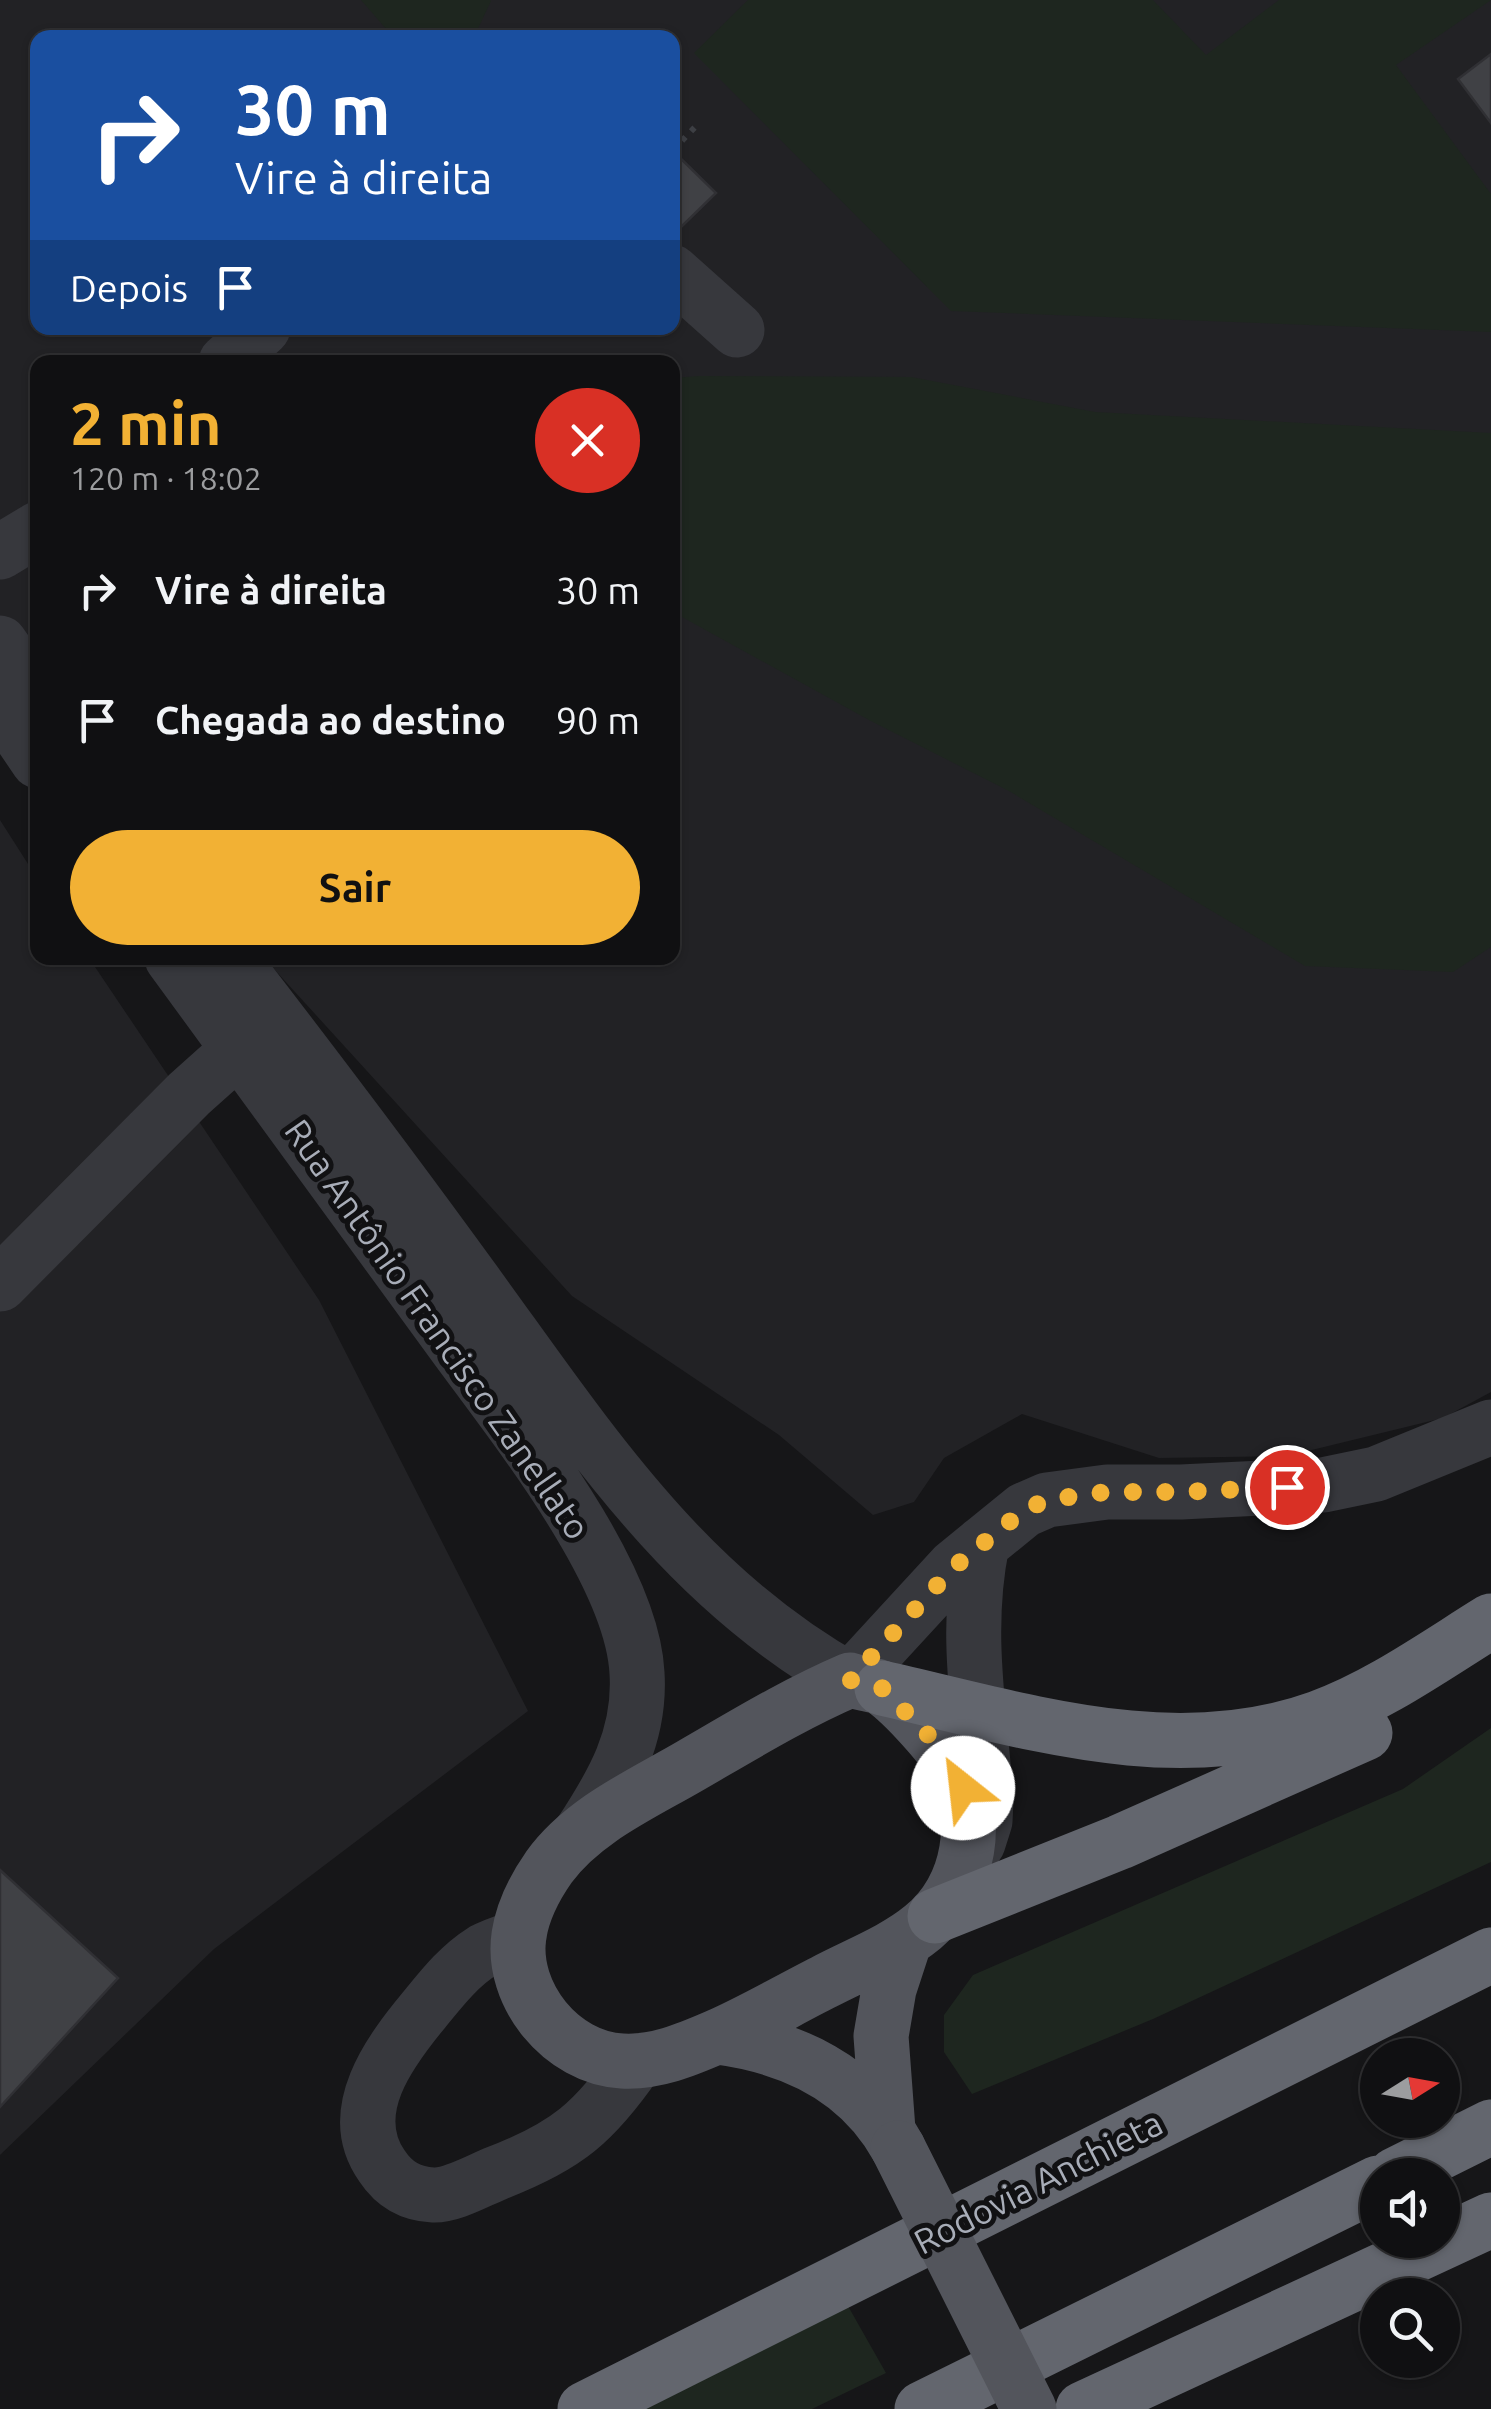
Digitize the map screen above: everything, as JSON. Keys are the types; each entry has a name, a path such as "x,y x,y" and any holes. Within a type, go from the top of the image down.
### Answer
{"highway":[{"path":"866,1684 1074,1731 1157,1742 1222,1740 1320,1718 1379,1689 1491,1621"},
{"path":"920,1928 1352,1739 1491,1658"},
{"name":"Rodovia Anchieta","path":"585,2409 1491,1955"},
{"path":"1428,2158 1491,2127"},
{"path":"922,2409 1360,2193"},
{"path":"1460,2234 1491,2220"},
{"path":"1082,2409 1408,2258"}],"main road":[{"name":"Rua Antônio Francisco Zanellato","path":"866,1684 779,1714 580,1834 550,1865 529,1900 519,1937 521,1974 536,2009 558,2035 586,2053 618,2062 652,2061 718,2037 920,1928"},
{"path":"866,1684 932,1736 956,1770 969,1827 963,1868 949,1897 920,1928 889,1989 881,2036 893,2139"},
{"path":"718,2037 758,2042 808,2062 844,2086 893,2139 1029,2409"}],"street":[{"path":"680,279 737,330"},
{"path":"234,355 255,335"},
{"path":"0,552 30,534"},
{"path":"0,643 30,686"},
{"path":"0,705 30,749"},
{"name":"Rua Antônio Francisco Zanellato","path":"180,965 257,1033 383,1156 602,1455 667,1536 749,1613 866,1684"},
{"name":"Rua Antônio Francisco Zanellato","path":"233,965 257,1033 554,1486 596,1554 625,1616 638,1673 632,1736 602,1800 580,1834"},
{"path":"0,1284 257,1033"},
{"path":"866,1684 954,1567 1024,1510 1047,1500 1106,1492 1322,1485 1376,1474 1491,1427"},
{"path":"963,1868 982,1835 985,1821 972,1627 982,1544"},
{"path":"519,1937 486,1950 454,1973 396,2043 377,2078 368,2115 370,2143 380,2164 398,2186 436,2196 537,2158 578,2132 608,2104 637,2061"},
{"path":"1460,2247 1491,2246"}],"path":[{"path":"680,143 700,123"}],"shaded area":[{"path":"0,0 1491,0 1491,1392 1443,1418 1287,1456 1159,1458 1022,1414 944,1458 914,1502 873,1515 779,1435 572,1296 270,965 680,965 680,355 30,355 30,658 0,617"},
{"path":"361,0 491,1 477,30 387,30"},
{"path":"748,0 1153,0 1206,55 1279,0 1491,0 1396,65 1491,194 1491,332 951,311 694,53"},
{"path":"680,377 911,377 1095,412 1491,433 1491,947 1453,972 1305,966 1009,791 869,720 680,616"},
{"path":"0,820 30,867 30,965 94,965 319,1300 528,1711 214,1949 0,2155"},
{"path":"1491,1728 1491,1862 1153,2019 972,2094 944,2052 944,2015 973,1975 1403,1789"},
{"path":"844,2299 886,2373 812,2409 646,2409"}],"building":[{"path":"1491,54 1491,123 1458,79"},
{"path":"680,158 716,193 680,228"},
{"path":"0,1870 118,1978 0,2107"}],"route":[{"path":"963,1788 945,1752 882,1688 850,1680 954,1567 1024,1510 1047,1500 1106,1492 1287,1487"}]}
